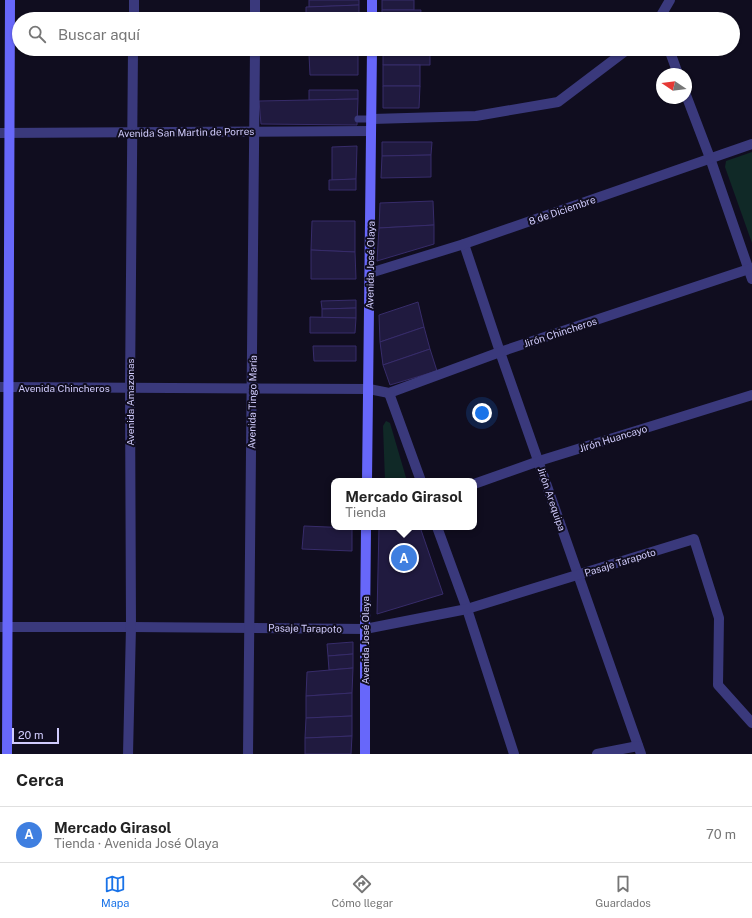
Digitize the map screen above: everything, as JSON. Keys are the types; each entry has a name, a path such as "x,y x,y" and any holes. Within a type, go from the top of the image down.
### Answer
{"street":[{"path":"7,754 4,627 5,133 10,0"},
{"path":"134,0 134,12"},
{"path":"255,12 256,0"},
{"path":"372,0 372,12"},
{"path":"663,12 670,0"},
{"name":"Avenida Amazonas","path":"128,754 131,627 130,388 134,56"},
{"name":"Avenida Tingo María","path":"248,754 255,131 257,118 255,56"},
{"name":"Avenida José Olaya","path":"367,478 372,56"},
{"path":"372,119 476,116 558,102 619,56"},
{"path":"672,56 676,68"},
{"path":"689,104 751,268 752,279"},
{"name":"Avenida San Martin de Porres","path":"5,133 255,131 272,128 356,128 371,131"},
{"name":"8 de Diciembre","path":"370,274 464,244 752,144"},
{"name":"Jirón Arequipa","path":"464,244 500,352 640,750"},
{"name":"Jirón Chincheros","path":"389,393 500,352 751,268"},
{"name":"Avenida Chincheros","path":"4,387 369,389"},
{"path":"369,389 389,393 420,478"},
{"name":"Jirón Huancayo","path":"477,483 538,461 752,395"},
{"name":"Avenida José Olaya","path":"366,530 366,754"},
{"path":"438,530 467,608 514,754"},
{"name":"Pasaje Tarapoto","path":"4,627 365,629 467,608 694,539 719,618 718,685 752,723"},
{"path":"597,754 640,750"}],"lane":[{"path":"358,119 372,119"}],"green space":[{"path":"752,152 752,243 725,167 726,161"},
{"path":"386,421 390,423 406,478 385,478 383,426"}],"building":[{"path":"309,0 359,0 359,5 309,7"},
{"path":"382,0 414,0 414,10 382,10"},
{"path":"359,5 359,12 306,12 306,7"},
{"path":"382,10 421,10 421,12 382,12"},
{"path":"309,56 358,56 358,75 310,75"},
{"path":"383,56 430,56 430,65 383,65"},
{"path":"383,65 420,65 420,86 383,86"},
{"path":"383,86 420,86 419,108 383,108"},
{"path":"309,90 358,90 358,99 309,100"},
{"path":"358,99 357,125 261,124 259,101"},
{"path":"382,142 432,142 431,155 382,156"},
{"path":"357,146 356,179 332,180 332,147"},
{"path":"431,155 431,177 381,178 382,156"},
{"path":"356,179 356,190 329,190 329,180"},
{"path":"433,201 434,225 379,228 380,203"},
{"path":"312,221 355,221 355,252 311,250"},
{"path":"434,225 434,244 377,261 379,228"},
{"path":"311,250 355,252 356,279 311,279"},
{"path":"356,300 356,308 322,309 321,301"},
{"path":"418,302 424,327 380,342 379,315"},
{"path":"356,308 356,318 322,318 322,309"},
{"path":"310,317 356,318 355,333 310,333"},
{"path":"424,327 430,349 383,365 380,342"},
{"path":"313,346 356,346 356,361 314,361"},
{"path":"430,349 437,371 390,385 383,365"},
{"path":"304,526 331,527 331,530 352,530 352,551 302,549"},
{"path":"379,530 421,530 443,594 377,614"},
{"path":"353,642 353,654 328,656 327,644"},
{"path":"353,654 353,668 329,670 328,656"},
{"path":"353,668 352,693 306,696 307,672"},
{"path":"352,693 352,716 306,718 306,696"},
{"path":"352,716 352,736 305,738 306,718"},
{"path":"352,736 351,754 305,754 305,738"}],"place":[{"name":"Mercado Girasol","path":"404,558"}]}
